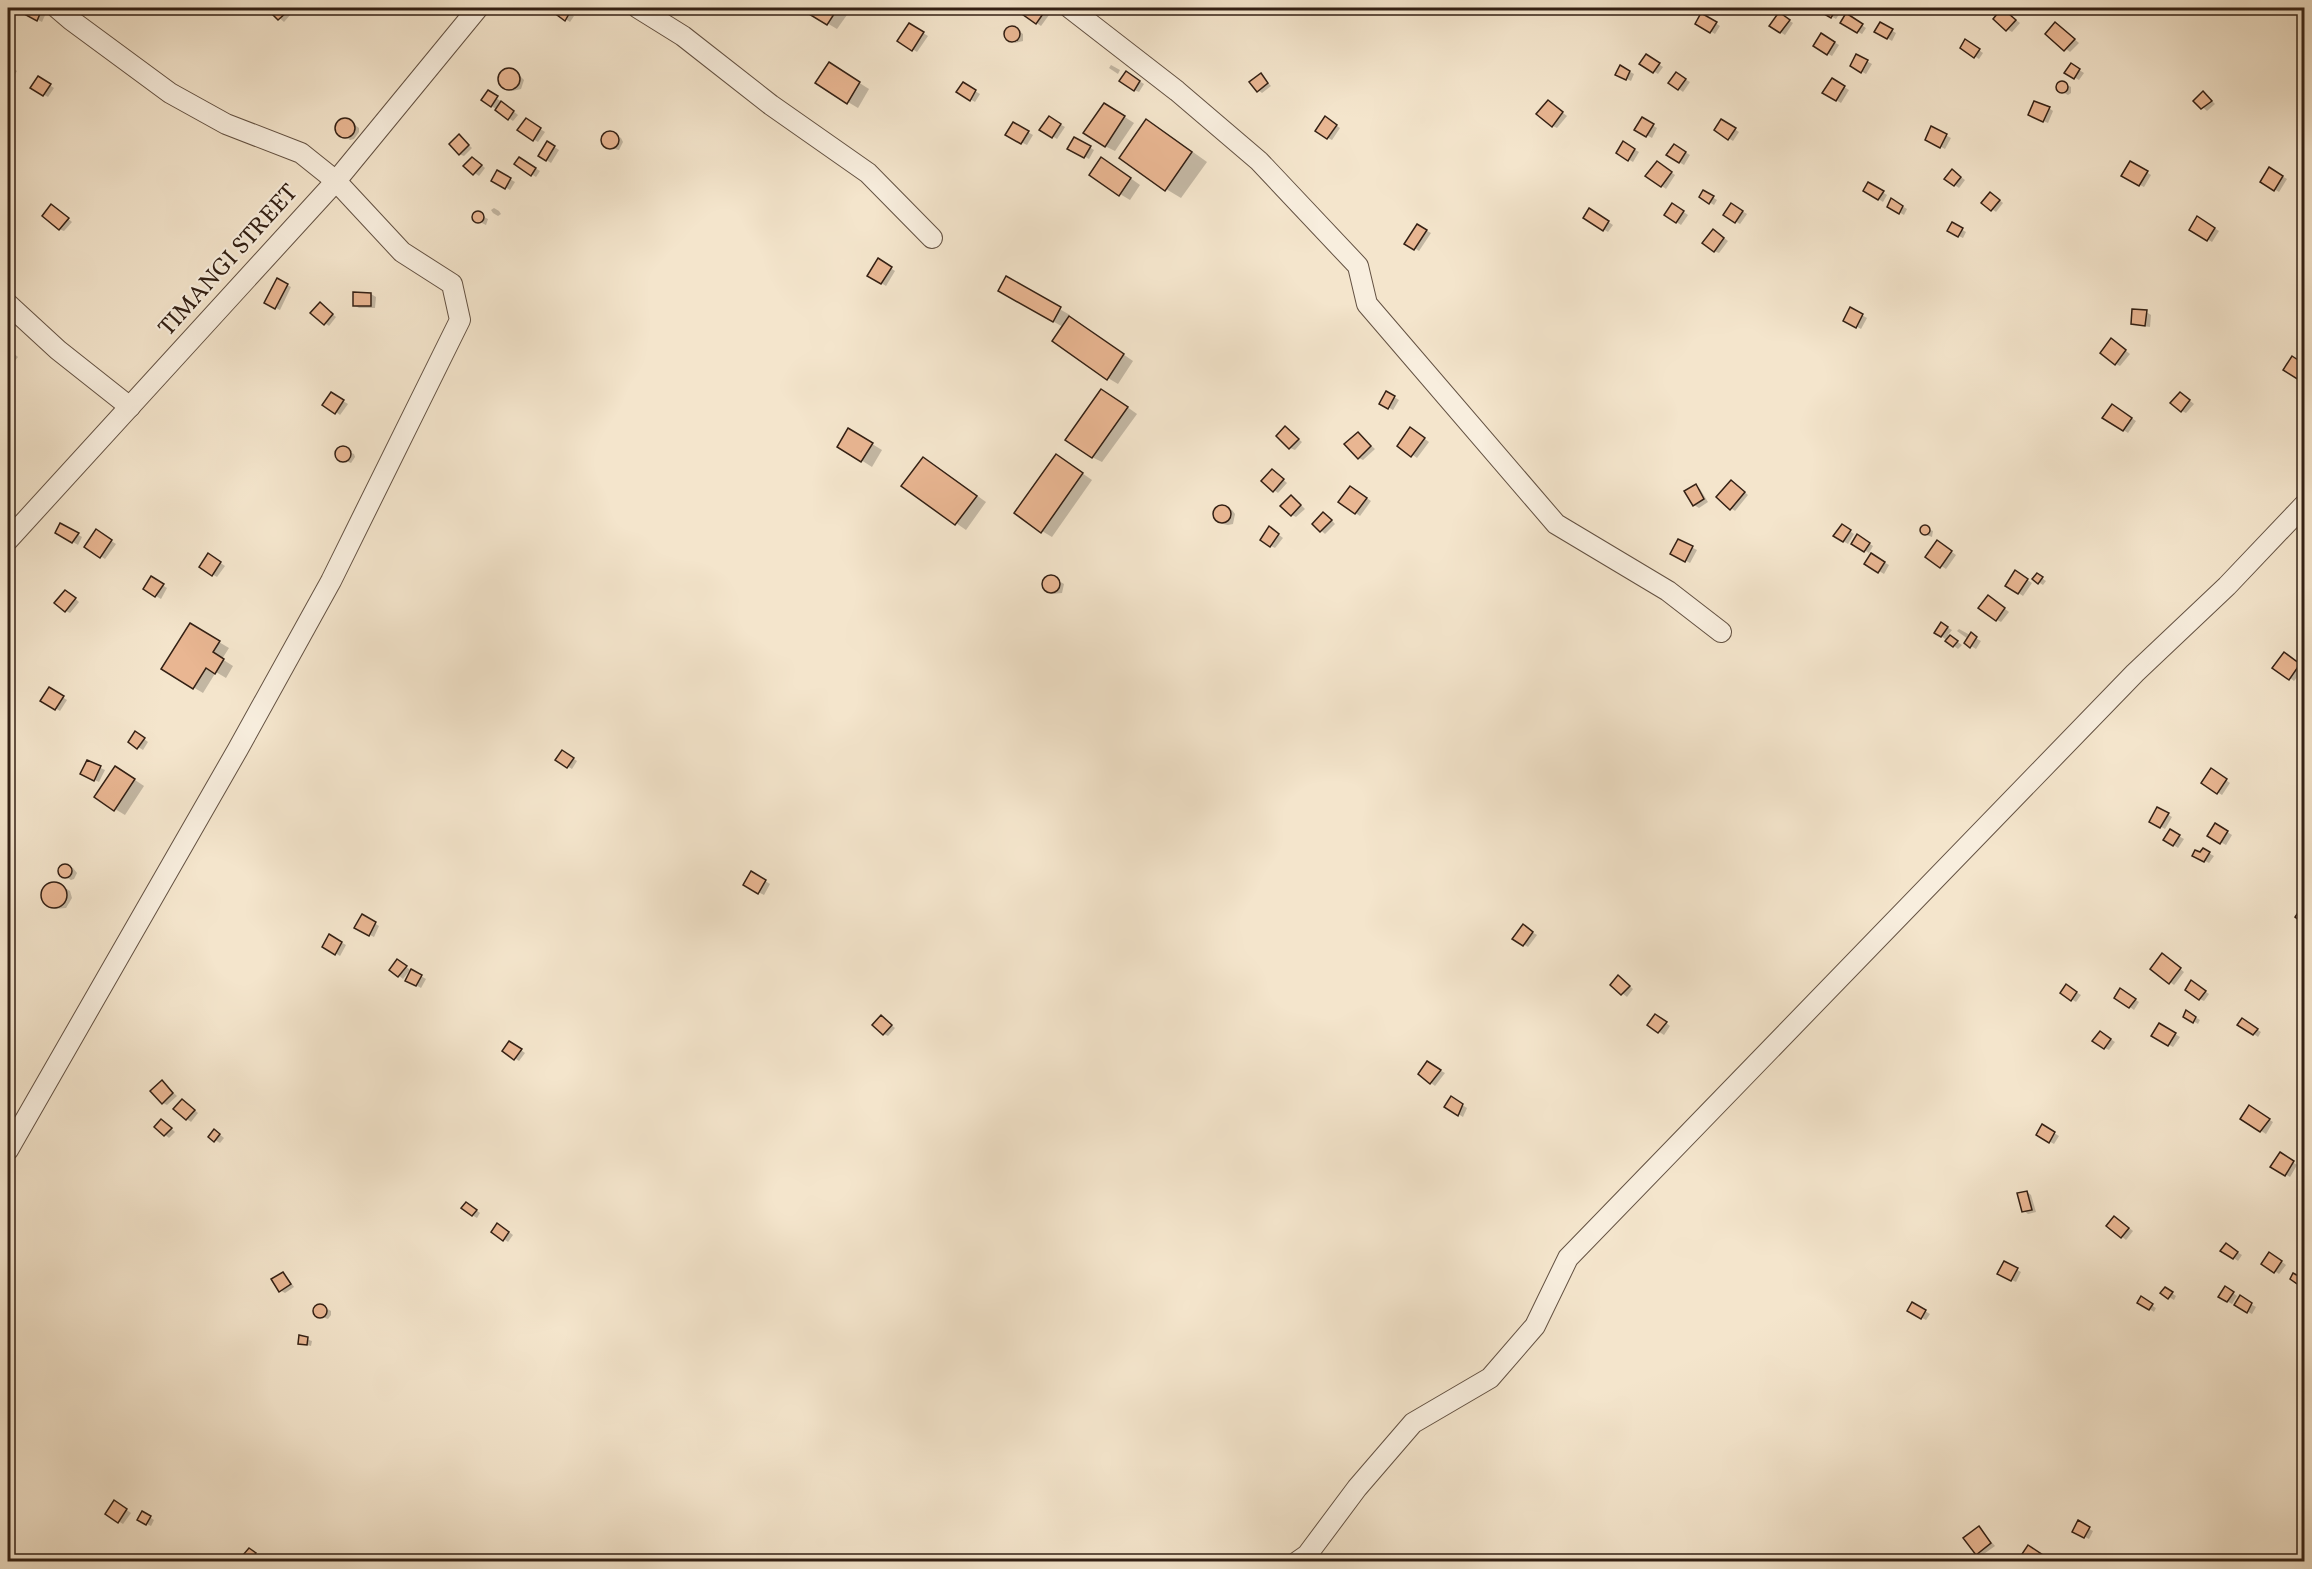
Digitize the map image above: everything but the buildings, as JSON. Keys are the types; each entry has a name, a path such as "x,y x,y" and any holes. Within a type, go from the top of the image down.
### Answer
{"street":[{"path":"8,1150 331,581 460,320 452,284 402,252 336,182 301,153 226,124 170,93 57,8"},
{"name":"TIMANGI STREET","path":"8,540 336,182 478,8"},
{"path":"638,8 683,36 771,105 868,173 932,238"},
{"path":"1070,8 1177,92 1259,161 1343,250 1358,266 1367,304 1556,524 1668,591 1721,632"},
{"path":"8,304 58,350 130,407"},
{"path":"1297,1562 1307,1555 1357,1488 1413,1423 1490,1378 1536,1326 1569,1258 2135,673 2227,586 2304,505"}]}
